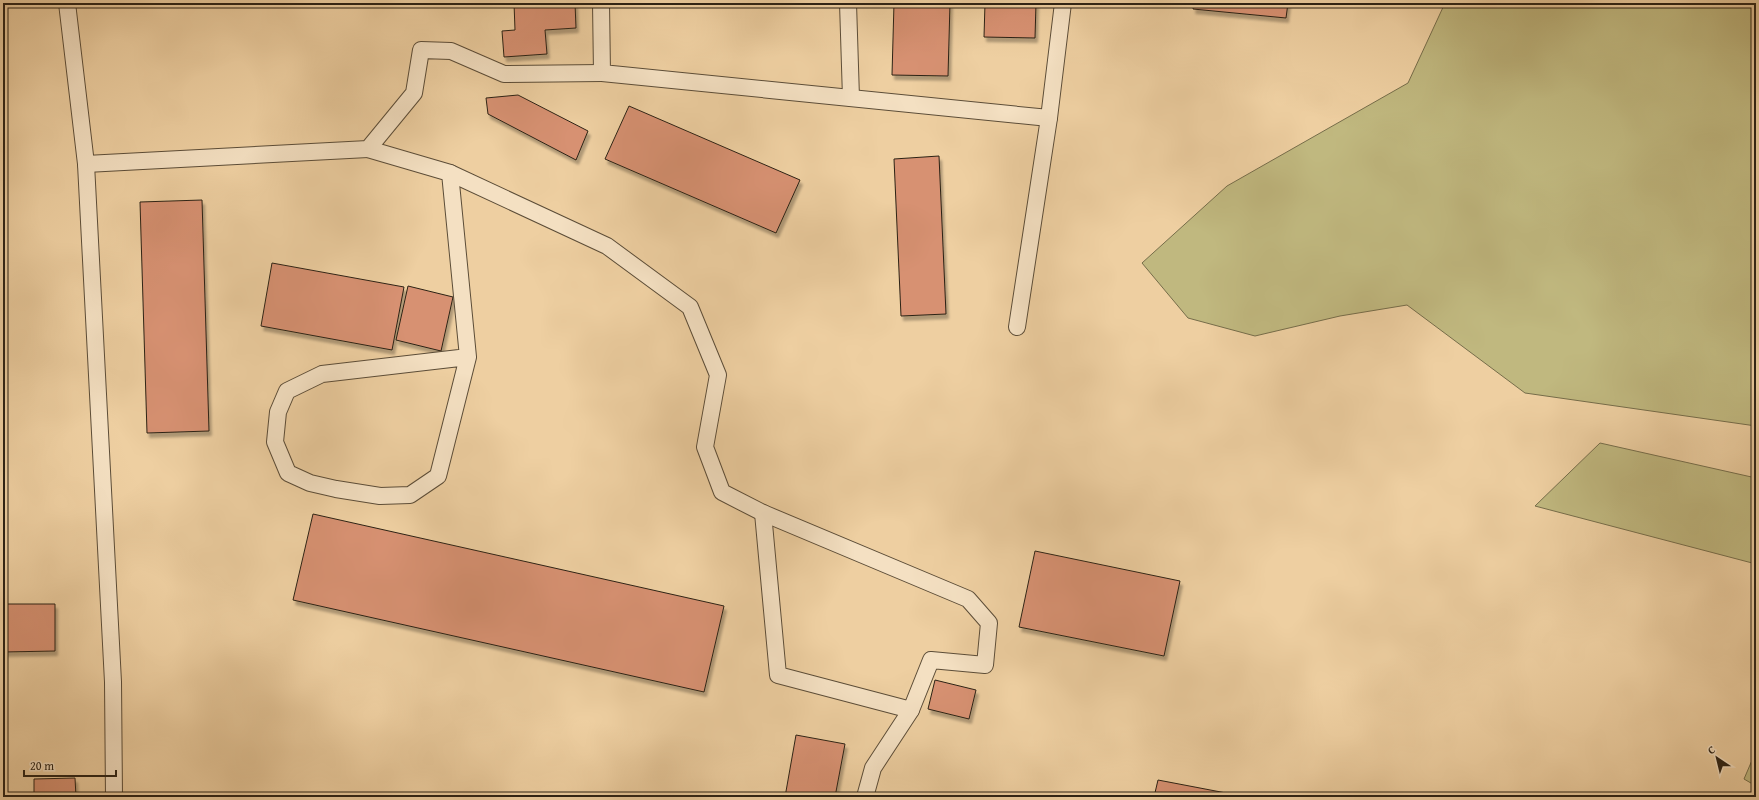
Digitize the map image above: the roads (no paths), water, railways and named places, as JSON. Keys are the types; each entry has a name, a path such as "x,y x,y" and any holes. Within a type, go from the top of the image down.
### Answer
{"lane":[{"path":"67,3 86,164 114,682 114,797"},
{"path":"601,3 602,73"},
{"path":"848,3 851,98"},
{"path":"1016,327 1049,118 1064,3"},
{"path":"368,149 414,93 421,50 451,51 504,74 602,73 1049,118"},
{"path":"86,164 368,149 450,173 607,246 690,307 718,375 705,447 722,492 763,513 968,599 989,624 985,666 931,660 911,710 873,768 865,797"},
{"path":"450,173 468,357 438,476 410,496 380,496 336,490 310,483 288,473 275,442 278,412 287,391 322,374 468,357"},
{"path":"763,513 778,675 911,710"}]}
